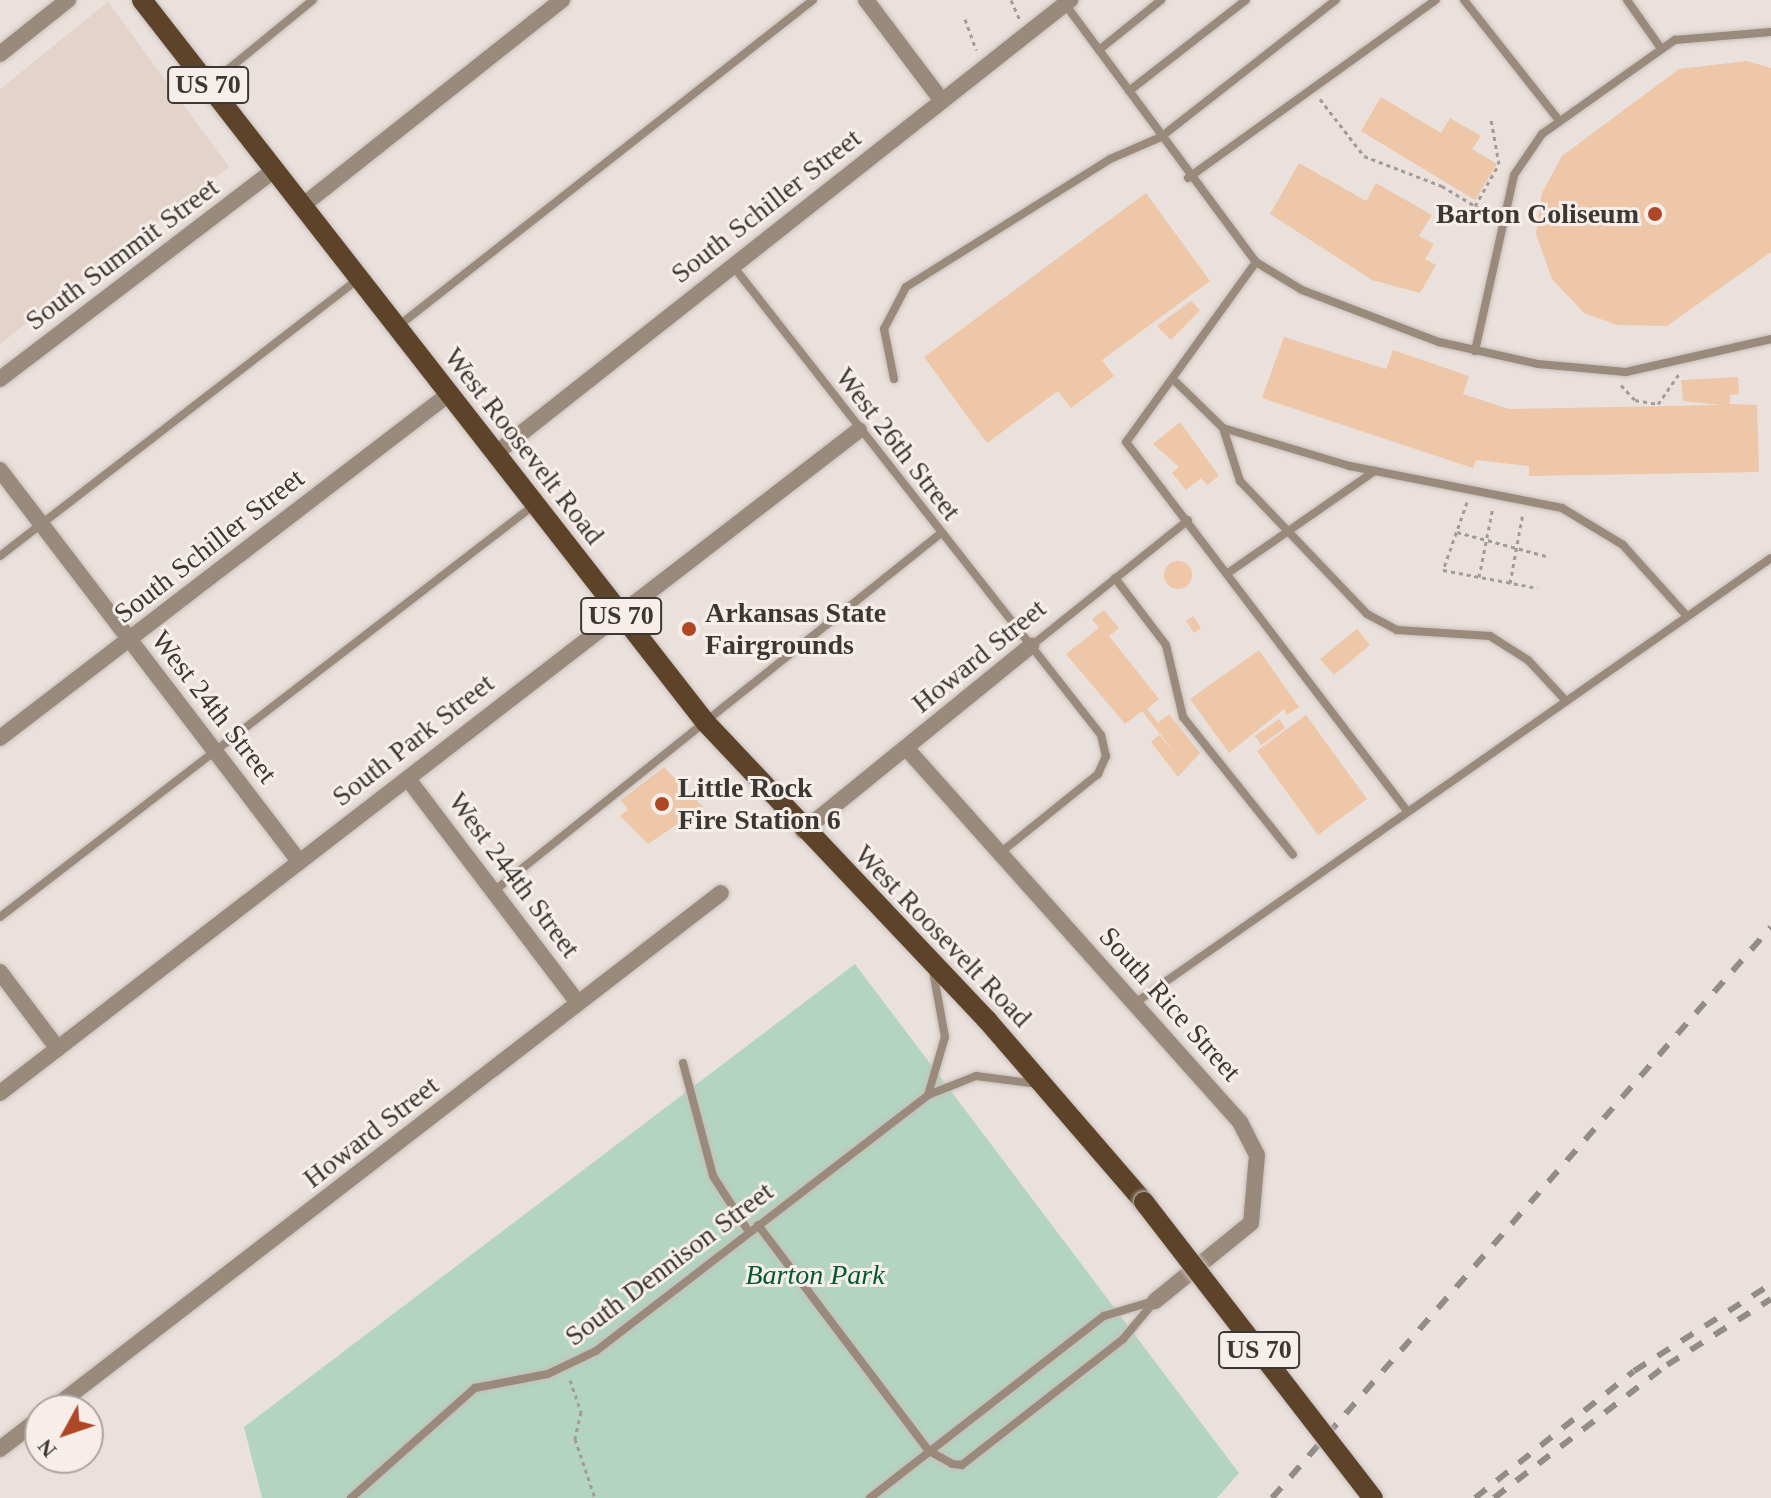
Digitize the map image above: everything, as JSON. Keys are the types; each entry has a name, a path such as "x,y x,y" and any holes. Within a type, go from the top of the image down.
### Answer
{"main road":[{"name":"West Roosevelt Road","path":"142,0 706,723 803,831 932,960 1047,1086 1144,1202 1373,1498"}],"street":[{"path":"0,54 68,0"},
{"path":"302,206 562,0"},
{"path":"866,0 942,101"},
{"name":"South Schiller Street","path":"495,454 1068,2"},
{"name":"South Summit Street","path":"0,379 274,170"},
{"name":"South Schiller Street","path":"0,738 449,394"},
{"name":"South Park Street","path":"0,1093 859,430"},
{"name":"West 24th Street","path":"0,470 299,861"},
{"name":"Howard Street","path":"803,831 1031,646"},
{"name":"South Rice Street","path":"907,749 1240,1122 1257,1155 1251,1223 1155,1301"},
{"name":"West 244th Street","path":"408,779 578,1003"},
{"name":"Howard Street","path":"72,1394 721,893"},
{"path":"0,972 58,1049"},
{"path":"0,1449 24,1430"}],"lane":[{"path":"209,86 313,0"},
{"path":"397,327 813,0"},
{"path":"1099,50 1161,0"},
{"path":"1129,91 1246,0"},
{"path":"894,379 884,329 906,287 1110,159 1161,137 1336,0"},
{"path":"1188,178 1436,0"},
{"path":"1464,0 1558,119"},
{"path":"1627,0 1660,47"},
{"path":"1068,2 1188,178 1256,262 1302,290 1475,351 1613,370 1684,362 1770,342"},
{"path":"1475,351 1502,222 1520,163 1558,119 1660,47 1696,35 1771,32"},
{"path":"1256,262 1176,382 1126,442 1408,812"},
{"name":"West 26th Street","path":"733,266 940,534 1101,735 1106,756 1098,774 1000,854"},
{"path":"0,556 358,279"},
{"path":"1176,382 1223,428 1240,481 1379,623 1490,636 1528,660 1566,701"},
{"path":"1223,428 1375,471 1525,501 1600,528 1687,616"},
{"path":"1228,573 1375,471"},
{"path":"0,917 534,505"},
{"name":"Howard Street","path":"1031,646 1188,520"},
{"path":"493,891 940,534"},
{"path":"1135,1003 1771,558"},
{"path":"1115,578 1166,645 1183,717 1293,855"},
{"path":"928,1095 945,1037 932,960"},
{"path":"683,1063 713,1176 749,1232"},
{"name":"South Dennison Street","path":"351,1498 475,1388 564,1369 928,1095 976,1076 1047,1086"},
{"path":"758,1225 929,1451"},
{"name":"South Rice Street","path":"870,1498 1104,1316 1155,1301"},
{"name":"South Rice Street","path":"929,1451 962,1465 1123,1339 1155,1301"}],"path":[{"path":"965,19 982,69"},
{"path":"1312,89 1350,146 1502,222"},
{"path":"1475,206 1499,164 1491,119"},
{"path":"1613,370 1625,393 1650,405 1674,388 1684,362"},
{"path":"1471,490 1443,570 1537,588"},
{"path":"1479,577 1495,495"},
{"path":"1510,583 1525,501"},
{"path":"1456,532 1546,556"},
{"path":"564,1369 577,1392 575,1439 595,1498"}],"shaded area":[{"path":"108,2 229,167 0,344 0,89"}],"green space":[{"name":"Barton Park","path":"855,964 1239,1473 1217,1498 262,1498 244,1427"}],"building":[{"name":"Barton Coliseum","path":"1747,61 1771,68 1771,252 1667,326 1617,325 1584,313 1552,279 1536,234 1542,193 1562,156 1679,69"},
{"path":"1381,97 1441,133 1450,118 1481,136 1472,149 1497,164 1475,200 1361,131"},
{"path":"1299,163 1366,201 1376,183 1432,215 1419,236 1434,244 1425,259 1436,265 1420,293 1372,280 1270,214"},
{"path":"1146,193 1210,281 1102,360 1114,376 1071,408 1058,391 987,443 924,357"},
{"path":"1191,301 1200,310 1171,340 1157,326"},
{"path":"1284,337 1386,369 1393,350 1469,376 1463,394 1509,409 1721,405 1683,401 1681,380 1738,377 1739,394 1730,395 1730,404 1757,405 1759,472 1529,476 1529,466 1476,460 1473,468 1262,398"},
{"path":"1180,422 1219,476 1207,485 1201,478 1186,490 1172,473 1179,467 1153,444"},
{"path":"1178,561 1188,565 1192,575 1188,585 1178,589 1168,585 1164,575 1168,565"},
{"path":"1104,610 1119,628 1109,636 1159,699 1147,709 1158,723 1169,714 1200,753 1178,777 1151,742 1159,735 1175,753 1142,711 1125,724 1066,654 1099,628 1092,619"},
{"path":"1193,616 1201,628 1194,633 1186,621"},
{"path":"1357,629 1370,645 1334,675 1320,659"},
{"path":"1259,650 1299,707 1287,715 1284,709 1229,753 1190,699"},
{"path":"1306,715 1367,799 1318,835 1257,751"},
{"path":"1279,719 1285,728 1261,745 1255,736"},
{"name":"Little Rock Fire Station 6","path":"664,767 703,807 648,844 620,816 628,810 621,800"}],"railway":[{"path":"1272,1498 1771,927"},
{"path":"1475,1498 1634,1371 1771,1284"},
{"path":"1494,1498 1667,1365 1771,1299"}],"place":[{"name":"Barton Coliseum","path":"1655,214"},
{"name":"Arkansas State Fairgrounds","path":"689,629"},
{"name":"Little Rock Fire Station 6","path":"662,804"}]}
